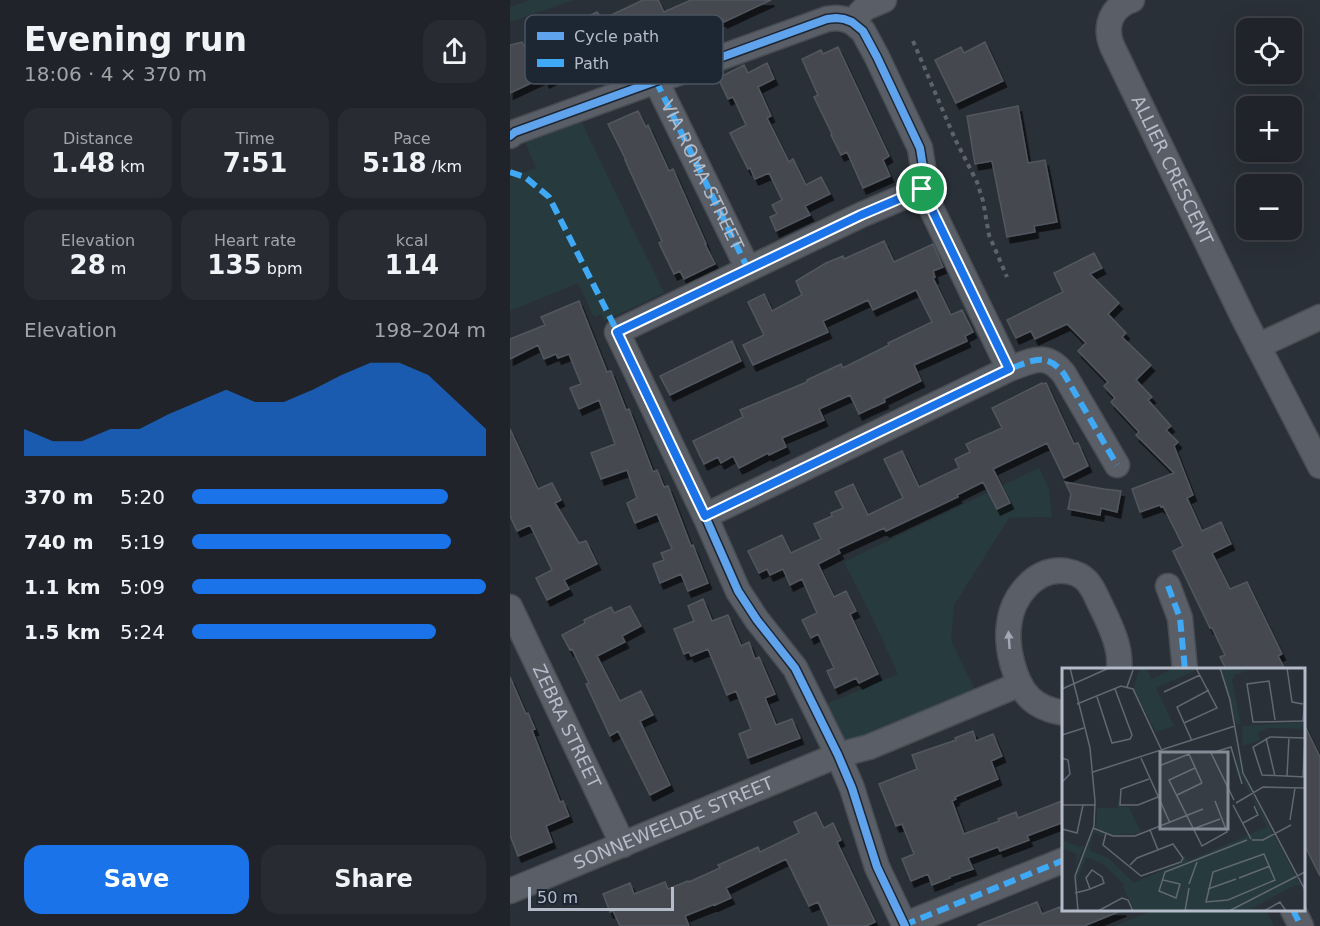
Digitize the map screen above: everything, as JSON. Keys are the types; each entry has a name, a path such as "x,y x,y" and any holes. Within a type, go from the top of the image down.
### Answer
{"street":[{"path":"848,20 864,8 884,0"},
{"name":"ALLIER CRESCENT","path":"1132,0 1125,2 1113,12 1108,37 1258,346 1320,466"},
{"path":"723,57 827,19 848,20 863,31 920,148 923,167 922,189 1009,369"},
{"path":"510,136 515,132 648,84"},
{"name":"VIA ROMA STREET","path":"657,84 748,269"},
{"path":"922,189 861,215 617,332 705,516 738,591 757,620 789,658 838,755 852,788 878,867 905,926 1062,861"},
{"path":"1258,346 1320,317"},
{"path":"705,516 1009,369 1041,360 1054,363 1064,374 1117,465"},
{"path":"1062,713 1050,710 1030,699 1020,684 1009,645 1011,615 1025,587 1034,579 1051,572 1061,571 1082,576 1090,583 1118,650 1119,668"},
{"path":"1168,586 1180,618 1185,668"},
{"name":"ZEBRA STREET","path":"510,607 623,845"},
{"name":"SONNEWEELDE STREET","path":"510,891 838,755 869,747 1020,684"},
{"path":"1294,911 1300,926"}],"path":[{"path":"913,41 955,139 977,182 989,235 1007,276"}],"green space":[{"path":"531,0 574,0 510,22 510,7"},
{"path":"580,119 664,293 604,321 601,314 594,317 578,283 510,311 510,178 536,168 525,142 530,133"},
{"path":"1039,468 1049,489 1052,517 1009,518 954,605 951,640 977,694 862,740 846,741 840,737 822,706 898,674 844,562"},
{"path":"1152,911 1266,911 1274,926 1114,926"}],"building":[{"path":"643,0 658,0 664,12 691,0 771,0 724,22 723,15 611,15"},
{"path":"522,42 525,48 525,84 529,84 510,93 510,45"},
{"path":"985,42 1003,81 956,103 935,60 961,47 964,53"},
{"path":"838,47 889,156 883,160 890,176 863,188 847,152 841,155 831,135 814,97 818,95 802,59 821,50 823,54"},
{"path":"767,63 774,79 758,87 771,116 767,118 789,162 793,159 806,185 821,177 830,194 805,206 810,215 776,231 770,217 777,214 772,205 782,200 769,173 755,179 750,168 748,169 730,133 746,125 733,97 728,99 721,84 723,84 723,76 744,65 748,73"},
{"path":"1018,106 1028,163 1045,160 1057,222 1034,226 1035,232 1007,237 992,161 975,164 967,116"},
{"path":"638,111 646,127 648,125 669,171 673,169 715,264 684,279 680,271 674,274 659,243 662,241 608,124"},
{"path":"884,241 894,262 933,244 943,267 933,271 935,277 933,278 951,315 962,310 973,332 965,336 967,341 914,365 921,381 884,399 885,402 859,414 850,395 819,409 824,420 782,438 786,447 769,455 768,453 739,468 733,456 721,463 718,457 704,464 693,441 743,417 740,410 807,382 841,364 843,368 932,322 916,290 873,310 868,300 823,321 828,332 753,365 743,345 764,335 748,302 764,294 772,311 802,295 796,281 826,263 843,256 844,259"},
{"path":"1094,253 1102,268 1090,274 1119,303 1108,314 1126,333 1122,337 1151,365 1136,380 1152,397 1148,400 1171,426 1166,430 1178,442 1174,446 1193,495 1187,498 1202,531 1221,522 1231,544 1212,553 1230,589 1247,582 1282,654 1278,656 1284,668 1226,668 1220,657 1225,655 1173,551 1183,546 1163,506 1140,512 1132,489 1174,473 1136,435 1139,432 1111,402 1115,398 1104,386 1108,382 1078,351 1086,343 1067,324 1035,339 1031,331 1016,338 1007,320 1063,292 1054,273"},
{"path":"579,301 607,372 611,371 626,410 629,409 653,472 657,470 664,487 668,486 708,583 688,591 681,574 660,583 653,564 664,560 661,553 672,549 657,514 635,523 627,503 637,498 627,470 601,479 591,453 615,444 599,400 579,409 570,388 581,384 569,354 558,358 556,354 544,359 538,345 510,359 510,339 545,325 541,317"},
{"path":"732,341 741,361 670,395 660,376"},
{"path":"1046,383 1074,444 1078,443 1088,466 1064,478 1047,443 993,469 1010,503 997,509 983,482 957,495 958,497 886,531 884,528 838,549 840,553 818,564 834,597 846,591 856,611 850,614 878,674 859,683 856,678 835,688 827,671 834,668 818,634 811,638 802,620 817,613 802,579 790,585 783,569 770,575 767,569 759,573 748,551 782,535 791,553 821,539 814,524 843,508 835,492 853,484 868,515 903,498 884,459 902,451 919,487 959,468 955,459 970,452 966,444 1002,428 992,408"},
{"path":"510,429 538,489 552,483 561,500 555,503 579,543 586,541 597,564 564,580 569,589 547,600 536,578 552,570 530,525 517,531 510,516"},
{"path":"1065,482 1121,491 1117,512 1101,508 1100,515 1068,509 1071,494"},
{"path":"703,599 712,621 728,615 741,646 749,642 755,659 759,657 775,694 765,698 776,725 792,719 800,738 748,758 739,734 751,729 736,691 727,695 708,649 691,656 689,652 684,654 674,629 694,621 688,606"},
{"path":"630,606 641,626 622,636 625,642 597,656 620,701 641,691 653,715 640,721 670,785 650,795 618,731 610,736 586,684 589,683 572,649 570,650 562,635 585,623 584,620 611,607 614,613"},
{"path":"510,677 535,729 532,730 560,802 563,801 569,816 546,826 552,842 518,856 510,835"},
{"path":"1305,726 1320,757 1320,876 1305,846"},
{"path":"973,731 976,741 993,734 1002,756 991,761 998,779 955,797 956,799 952,801 964,834 1016,812 1018,818 1062,801 1062,823 1027,836 1029,840 1000,851 998,847 968,858 973,869 932,885 928,874 911,881 902,859 914,854 902,824 896,826 879,784 917,769 912,755 956,740 955,738"},
{"path":"816,812 824,828 833,823 841,840 837,842 875,922 866,926 829,926 818,902 809,906 786,859 726,888 731,898 685,916 689,926 620,926 613,911 610,912 603,894 630,883 634,894 665,882 668,889 689,882 720,868 718,865 758,847 760,852 799,833 794,822"},
{"path":"1037,902 1042,914 1060,907 1062,911 1121,911 1084,926 978,925"}],"marked path":[{"path":"657,84 748,269"},
{"path":"510,172 525,177 549,197 620,337"},
{"path":"705,516 1009,369 1038,360 1051,362 1064,374 1117,465"},
{"path":"1168,586 1180,618 1185,668"},
{"path":"904,925 1062,861"},
{"path":"1294,911 1301,926"}],"cycle path":[{"path":"723,57 827,19 844,19 863,31 920,148 923,167 922,189 1009,369"},
{"path":"510,136 515,132 648,84"},
{"path":"905,926 877,867 852,788 838,755 795,668 757,620 738,591 705,516 617,332 861,215 922,189"}],"route":[{"path":"922,189 1009,369 705,516 617,332 861,215 922,189"}]}
